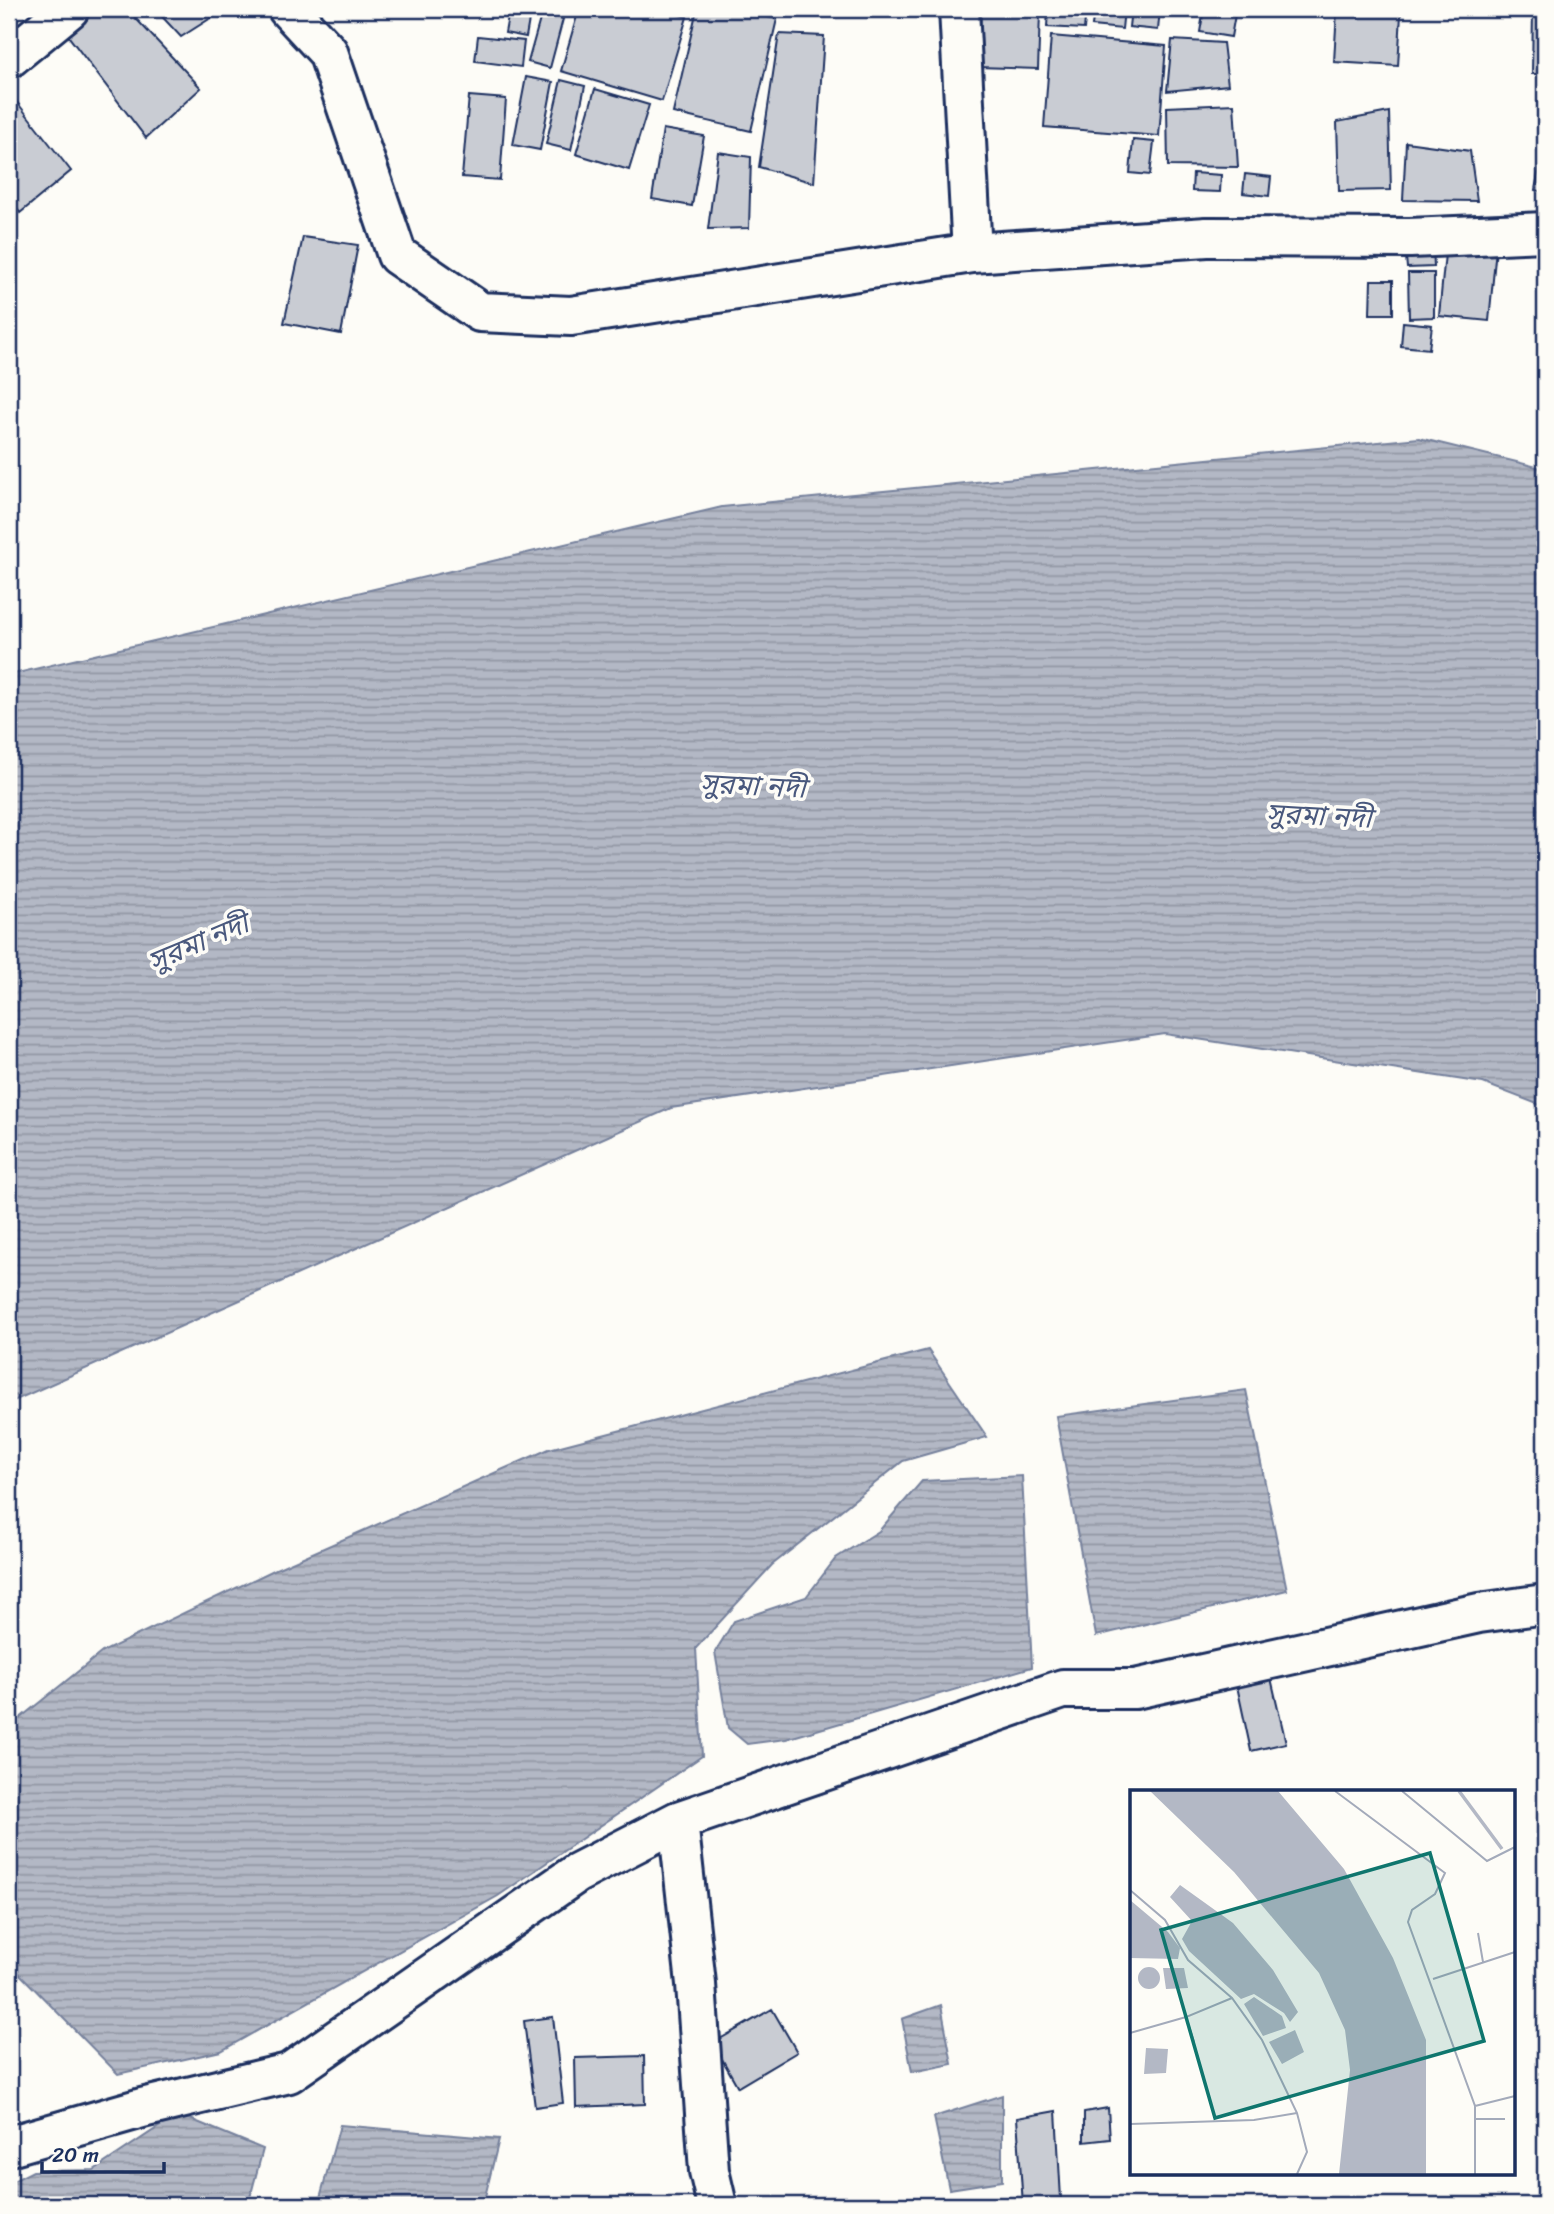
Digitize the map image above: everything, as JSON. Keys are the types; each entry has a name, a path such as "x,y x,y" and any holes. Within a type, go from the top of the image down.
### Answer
{"street":[{"path":"9,58 69,9"},
{"path":"288,9 328,52 397,255 480,312 571,316 972,253 1207,237 1410,238 1545,232"},
{"path":"959,9 972,253"},
{"path":"9,2146 142,2108 289,2073 577,1873 678,1821 1063,1689 1135,1689 1479,1613 1545,1604"},
{"path":"678,1821 696,1984 709,2171 717,2205"}],"water":[{"name":"সুরমা নদী","path":"1419,438 1545,469 1545,1107 1483,1083 1165,1034 671,1108 9,1403 9,675 722,507"},
{"path":"928,1350 987,1437 903,1461 772,1565 696,1648 702,1756 498,1896 221,2051 118,2074 9,1963 9,1727 102,1652 276,1569 549,1449"},
{"path":"1246,1390 1287,1590 1096,1636 1056,1416"},
{"path":"1022,1476 1032,1667 786,1739 747,1744 728,1728 715,1652 734,1621 806,1597 836,1558 879,1531 922,1481"},
{"path":"941,2005 952,2064 912,2072 902,2019"},
{"path":"1002,2095 1002,2181 949,2189 934,2117"},
{"path":"178,2114 263,2149 248,2205 9,2205 9,2183 33,2171 94,2170"},
{"path":"340,2125 499,2139 483,2205 318,2205"}],"building":[{"path":"85,9 127,9 201,88 146,138 63,29"},
{"path":"155,9 225,9 181,37"},
{"path":"579,9 658,9 687,17 662,101 561,71"},
{"path":"697,9 730,9 777,19 751,131 673,113"},
{"path":"1048,9 1086,9 1084,29 1047,27"},
{"path":"1094,9 1124,9 1122,29 1092,26"},
{"path":"1131,9 1160,9 1158,30 1129,27"},
{"path":"1204,9 1236,9 1231,37 1200,32"},
{"path":"1533,9 1545,9 1545,74 1532,74"},
{"path":"1337,10 1401,14 1398,66 1334,62"},
{"path":"509,11 530,14 526,37 505,33"},
{"path":"542,12 563,19 550,68 528,62"},
{"path":"981,12 1040,13 1038,69 978,67"},
{"path":"779,34 824,36 814,183 759,167"},
{"path":"478,36 524,41 521,67 475,61"},
{"path":"1051,36 1166,46 1159,136 1044,127"},
{"path":"1172,40 1223,43 1228,85 1167,91"},
{"path":"526,77 553,82 540,150 513,145"},
{"path":"561,80 585,86 571,150 546,144"},
{"path":"595,89 649,105 629,170 576,154"},
{"path":"9,92 71,171 20,213 9,197"},
{"path":"469,96 506,99 500,180 462,177"},
{"path":"1234,104 1238,167 1168,166 1167,107"},
{"path":"1389,112 1391,190 1339,191 1337,122"},
{"path":"663,129 704,136 692,206 652,199"},
{"path":"1133,140 1154,142 1150,175 1130,173"},
{"path":"1406,142 1470,151 1477,201 1403,200"},
{"path":"718,152 751,157 749,228 708,229"},
{"path":"1541,158 1545,158 1545,192 1535,190"},
{"path":"1193,173 1221,175 1220,192 1192,191"},
{"path":"1245,174 1271,177 1269,196 1243,193"},
{"path":"303,237 358,245 341,334 284,323"},
{"path":"1446,243 1496,248 1489,321 1439,316"},
{"path":"1433,244 1434,267 1407,268 1405,246"},
{"path":"1408,273 1434,273 1434,317 1409,318"},
{"path":"1371,280 1393,280 1393,314 1370,314"},
{"path":"1403,322 1432,325 1429,349 1401,346"},
{"path":"1271,1678 1286,1743 1251,1751 1237,1686"},
{"path":"772,2009 797,2052 738,2087 713,2043"},
{"path":"553,2017 563,2103 535,2107 524,2021"},
{"path":"644,2056 645,2104 576,2107 575,2058"},
{"path":"1108,2108 1110,2139 1084,2142 1084,2112"},
{"path":"1056,2111 1061,2199 1023,2205 1017,2118"}]}
